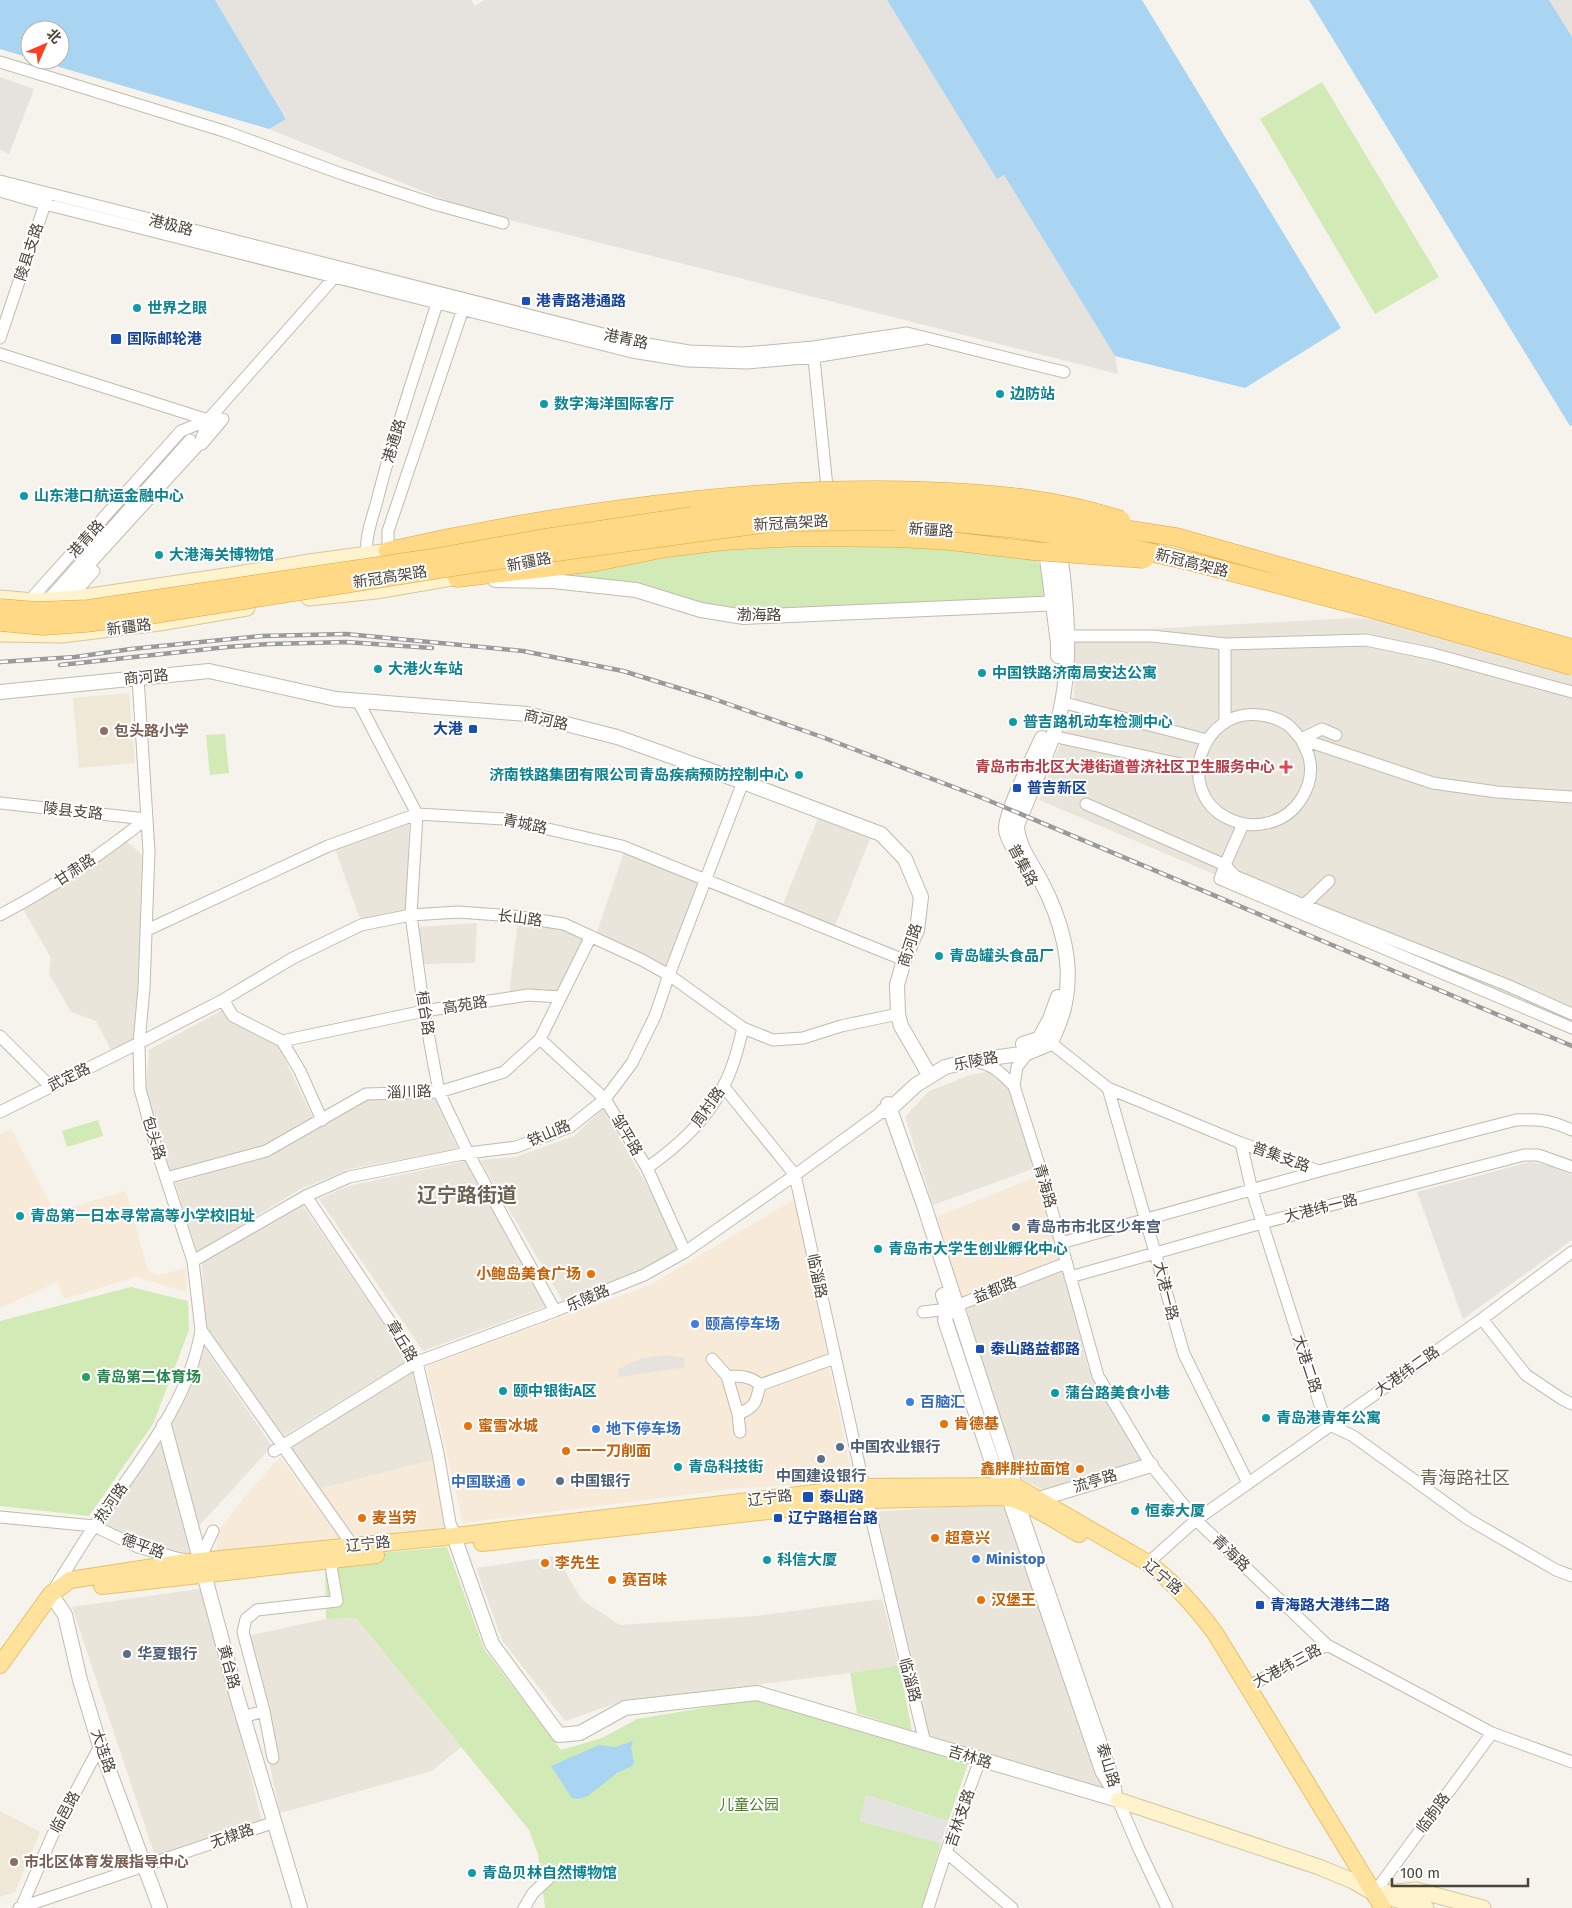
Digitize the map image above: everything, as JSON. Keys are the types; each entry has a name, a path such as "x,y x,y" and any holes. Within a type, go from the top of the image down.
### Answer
{"highway":[{"path":"388,551 427,542 577,516 696,500 727,496 847,490 935,491 1025,497 1097,512 1176,538"},
{"name":"新冠高架路","path":"0,608 36,611 88,609 433,558 530,540 699,515 816,506 944,507 1052,518 1176,538 1572,648"},
{"name":"新冠高架路","path":"0,622 43,626 136,617 484,562 777,522 936,521 1017,529 1100,541 1193,562 1572,666"},
{"path":"456,578 596,562 666,548 724,541 798,537 900,538 950,541 1052,553 1193,562"}],"main road":[{"name":"新疆路","path":"0,598 48,600 68,598 196,581 366,554 489,540 560,527 695,507 770,500 892,496 976,499 1048,506"},
{"name":"新疆路","path":"0,634 62,635 160,623 314,597 376,592 456,578 541,559 713,534 784,527 910,528 998,535 1052,544"},
{"name":"辽宁路","path":"1011,1492 1142,1570 1160,1584 1185,1610 1207,1640 1354,1881 1372,1901 1383,1908"},
{"name":"辽宁路","path":"54,1598 70,1580 202,1568 330,1560 456,1541 865,1494 1011,1492 1039,1499 1148,1563 1169,1578 1194,1604 1215,1633 1372,1901"},
{"name":"辽宁路","path":"202,1568 353,1546 456,1541"},
{"name":"热河路","path":"0,1665 54,1598"},
{"name":"热河路","path":"0,1678 54,1598"},
{"name":"吉林路","path":"1118,1800 1319,1867 1354,1881"},
{"path":"1372,1901 1416,1890 1483,1908"},
{"path":"1372,1901 1426,1908"}],"street":[{"path":"0,62 227,132 342,174 434,204 503,223"},
{"name":"港极路","path":"0,181 47,199"},
{"name":"港极路","path":"0,191 47,199 338,272"},
{"name":"陵县支路","path":"0,338 47,199"},
{"name":"港青路","path":"68,598 66,590 200,443 208,420 338,272 464,305 634,342 689,351 744,353 813,352 907,333 1064,372"},
{"name":"港通路","path":"376,592 366,554 369,534 388,456 438,298"},
{"name":"港通路","path":"399,587 388,551 388,531 464,305"},
{"path":"813,352 828,497"},
{"path":"0,354 208,420"},
{"path":"68,598 223,419"},
{"name":"港青路","path":"30,600 181,431 208,420"},
{"path":"48,600 190,440"},
{"path":"1045,1041 1065,1005 1069,974 1057,916 1022,847 1017,834 1017,825 1052,736 1064,690 1067,636 1059,603 1048,506"},
{"name":"渤海路","path":"456,578 553,581 636,590 701,610 744,617 1059,603"},
{"name":"普集路","path":"1045,1041 1060,990 1060,971 1050,922 1038,894 1008,838 1006,828 1012,808 1048,724 1058,668 1059,603"},
{"path":"1067,636 1152,636 1225,644 1366,640 1433,654 1572,692"},
{"path":"1225,644 1225,722"},
{"name":"商河路","path":"0,692 210,671 336,699 527,714 617,738 743,782 881,834 906,859 921,896 918,930 904,960 897,985 898,1014 901,1026 931,1071"},
{"name":"包头路","path":"138,678 148,851 147,930 139,1043 140,1089 193,1261 201,1330 278,1449 353,1546"},
{"path":"358,700 417,814"},
{"path":"1061,702 1207,740"},
{"path":"1251,714 1270,716 1288,725 1301,739 1309,757 1310,777 1304,795 1292,811 1276,821 1257,826 1238,823 1220,814 1207,800 1200,782 1198,762 1204,744 1216,728 1225,722 1232,718 1251,714"},
{"path":"1301,739 1322,729 1336,734"},
{"path":"1052,736 1199,768"},
{"path":"1301,739 1433,783 1497,792 1572,797"},
{"name":"铁山路","path":"193,1261 306,1196 349,1177 468,1153 516,1147 570,1127 605,1099 632,1063 655,1016 743,782"},
{"name":"陵县支路","path":"0,804 146,819"},
{"path":"1086,804 1225,865 1235,876 1507,985 1572,1014"},
{"name":"青城路","path":"147,930 328,846 417,814 504,818 622,846 904,960"},
{"name":"桓台路","path":"417,814 411,915 424,1011 439,1092 468,1153 555,1311"},
{"name":"甘肃路","path":"0,915 24,903 117,842 146,819"},
{"path":"1244,824 1220,880 1572,1028"},
{"path":"1304,905 1329,881"},
{"name":"长山路","path":"139,1043 223,1000 293,958 362,925 411,915 458,912 513,916 564,924 669,975 743,1028 773,1040 802,1038 841,1026 898,1014"},
{"name":"淄川路","path":"166,1178 266,1151 366,1094 439,1092 504,1072 540,1039 591,936"},
{"name":"高苑路","path":"282,1041 424,1011 528,995 561,997"},
{"path":"223,1000 233,1016 282,1041 300,1071 322,1120"},
{"path":"898,1014 931,1071"},
{"name":"周村路","path":"647,1168 674,1149 702,1120 724,1087 734,1061 743,1028"},
{"path":"0,1036 50,1086"},
{"name":"邹平路","path":"540,1039 605,1099 647,1168 685,1252"},
{"name":"乐陵路","path":"887,1108 912,1080 931,1071 970,1061 1027,1053 1045,1041"},
{"name":"乐陵路","path":"278,1449 417,1362 555,1311 644,1275 685,1252 796,1175 887,1108 946,1060 1045,1041"},
{"name":"普集支路","path":"1045,1041 1108,1088 1241,1143 1320,1171 1516,1120 1540,1119 1552,1121 1572,1130"},
{"name":"武定路","path":"0,1112 139,1043"},
{"path":"912,1080 916,1072 916,1051"},
{"path":"1014,1086 1017,1067 1027,1053"},
{"name":"青海路","path":"970,1061 988,1063 1014,1086 1041,1170 1098,1376 1151,1465 1196,1520 1327,1645 1492,1733 1572,1762"},
{"name":"临淄路","path":"724,1087 796,1175 865,1494 926,1743"},
{"name":"大港一路","path":"1108,1088 1144,1220 1156,1253 1178,1339 1248,1484"},
{"name":"泰山路","path":"887,1108 1101,1772 1118,1800 1138,1849 1167,1908"},
{"name":"大港二路","path":"1241,1143 1252,1191 1262,1223 1322,1411 1330,1425"},
{"name":"大港纬一路","path":"1070,1277 1262,1223 1524,1155 1538,1155 1572,1167"},
{"path":"1061,1243 1320,1171"},
{"name":"章丘路","path":"306,1196 417,1362 438,1453 450,1523 492,1644 559,1735"},
{"name":"大港纬二路","path":"1148,1563 1196,1520 1482,1319 1572,1252"},
{"name":"益都路","path":"924,1312 952,1308 1066,1263"},
{"path":"1482,1319 1526,1375 1572,1404"},
{"name":"热河路","path":"54,1598 94,1526 164,1425 189,1375 198,1352 201,1330"},
{"path":"760,1384 835,1358"},
{"path":"712,1359 727,1376 738,1414 740,1432"},
{"path":"727,1376 741,1376 754,1379 760,1384"},
{"path":"738,1414 750,1409 756,1402 760,1384"},
{"name":"黄台路","path":"164,1425 243,1717 300,1908"},
{"path":"1330,1425 1353,1436 1468,1519 1556,1570 1572,1576"},
{"name":"流亭路","path":"1039,1499 1151,1465"},
{"name":"德平路","path":"0,1516 94,1526 138,1547 180,1559 202,1568"},
{"path":"202,1568 213,1531"},
{"path":"273,1758 264,1712 243,1632 246,1619 257,1610 337,1601 330,1560"},
{"name":"大连路","path":"54,1598 65,1615 80,1680 100,1746 160,1908"},
{"name":"大港纬三路","path":"1247,1687 1327,1645"},
{"name":"吉林路","path":"559,1735 580,1732 624,1708 757,1693 1118,1800"},
{"path":"243,1717 264,1712"},
{"name":"临朐路","path":"1372,1901 1492,1733"},
{"name":"临邑路","path":"20,1908 53,1834 100,1746"},
{"name":"吉林支路","path":"980,1760 946,1852 1012,1908"},
{"name":"无棣路","path":"20,1908 275,1822"},
{"path":"928,1908 946,1852"},
{"path":"524,1908 533,1893 549,1878"}],"shaded area":[{"path":"215,0 471,0 475,6 484,0 887,0 997,178 1004,175 1115,356 1118,374 467,209 269,129 286,118"},
{"path":"1549,0 1572,0 1572,37"},
{"path":"0,77 34,89 9,154 0,150"},
{"name":"普吉新区","path":"1352,618 1456,624 1572,654 1572,1022 1226,887 1214,882 1216,875 1039,800 1074,706 1075,633"},
{"name":"包头路小学","path":"129,693 135,763 79,768 73,698"},
{"path":"818,818 870,839 835,926 783,904"},
{"path":"409,822 407,912 360,919 335,849"},
{"path":"126,841 142,855 135,1039 111,1050 96,1021 71,1012 49,974 51,958 23,909"},
{"path":"624,852 700,883 667,969 654,959 597,932"},
{"path":"518,922 564,929 585,937 559,993 526,989 509,994"},
{"path":"477,923 475,963 424,964 418,927"},
{"path":"224,1009 230,1021 277,1043 313,1118 263,1147 170,1171 146,1089 149,1050"},
{"path":"1007,1068 1035,1168 933,1205 905,1117 929,1091 970,1075"},
{"path":"435,1099 458,1149 350,1169 299,1190 197,1252 175,1183 266,1157 366,1100"},
{"path":"603,1109 682,1246 642,1271 562,1300 480,1160 516,1157 574,1136"},
{"path":"11,1129 55,1212 126,1191 148,1271 159,1275 186,1268 187,1292 136,1277 64,1299 57,1282 0,1308 0,1135"},
{"path":"466,1161 546,1306 423,1351 319,1199 348,1186"},
{"path":"1530,1162 1551,1166 1572,1175 1572,1240 1463,1319 1417,1192"},
{"path":"1036,1177 1059,1258 961,1297 936,1217"},
{"path":"795,1199 853,1481 740,1488 463,1523 426,1366 650,1285"},
{"path":"302,1204 408,1360 277,1440 204,1331 202,1262"},
{"path":"1064,1271 1088,1368 1149,1458 1056,1496 1016,1476 966,1307"},
{"path":"200,1341 272,1446 199,1526 203,1556 165,1559 101,1524 168,1427"},
{"path":"664,1355 684,1358 685,1367 619,1377 618,1370 630,1363 643,1358"},
{"path":"412,1371 433,1460 319,1489 290,1447"},
{"path":"280,1457 341,1540 216,1553 219,1530 247,1494"},
{"path":"433,1460 447,1531 357,1544 319,1489"},
{"path":"1012,1503 1111,1793 929,1738 873,1512"},
{"path":"556,1556 582,1600 620,1625 756,1616 882,1599 899,1665 620,1702 565,1721 502,1640 476,1568"},
{"path":"205,1588 262,1822 155,1856 72,1607"},
{"path":"356,1618 461,1747 432,1771 280,1813 242,1637 326,1619"},
{"path":"866,1795 948,1821 941,1843 860,1821"},
{"name":"市北区体育发展指导中心","path":"0,1811 40,1832 15,1892 0,1897"}],"green space":[{"path":"1322,82 1439,277 1375,314 1260,119"},
{"path":"840,541 1032,555 1041,568 1045,594 1040,600 757,613 545,577 720,547"},
{"path":"225,734 229,773 210,775 206,735"},
{"path":"98,1120 103,1136 67,1147 62,1131"},
{"name":"青岛第二体育场","path":"131,1287 188,1301 189,1330 153,1424 89,1516 0,1506 0,1321"},
{"name":"儿童公园","path":"447,1547 484,1649 561,1750 602,1738 637,1719 757,1699 968,1764 948,1821 866,1795 860,1821 941,1843 922,1908 545,1908 538,1854 529,1830 356,1618 326,1619 325,1558"},
{"path":"899,1665 912,1731 857,1713 850,1673"}],"water":[{"path":"0,0 215,0 286,119 269,129 70,70 70,20 20,20 20,55 0,49"},
{"path":"887,0 1142,0 1341,328 1245,388 1115,356 1004,175 997,179"},
{"path":"1309,0 1549,0 1572,37 1572,425 1570,426"},
{"path":"633,1741 631,1748 634,1762 632,1766 617,1773 588,1796 578,1799 572,1798 551,1766 599,1745 615,1747"}],"railway":[{"path":"0,662 75,657 131,649 262,636 346,634 523,651 623,671 714,699 822,737 985,799 1572,1046"},
{"path":"60,665 270,644 346,642 432,648"}],"place":[{"name":"港青路港通路","path":"526,301"},
{"name":"世界之眼","path":"137,308"},
{"name":"国际邮轮港","path":"116,339"},
{"name":"边防站","path":"1000,394"},
{"name":"数字海洋国际客厅","path":"544,404"},
{"name":"山东港口航运金融中心","path":"24,496"},
{"name":"大港海关博物馆","path":"159,555"},
{"name":"大港火车站","path":"378,669"},
{"name":"中国铁路济南局安达公寓","path":"982,673"},
{"name":"普吉路机动车检测中心","path":"1013,722"},
{"name":"大港","path":"473,729"},
{"name":"包头路小学","path":"104,731"},
{"name":"青岛市市北区大港街道普济社区卫生服务中心","path":"1286,767"},
{"name":"济南铁路集团有限公司青岛疾病预防控制中心","path":"799,775"},
{"name":"普吉新区","path":"1017,788"},
{"name":"青岛罐头食品厂","path":"939,956"},
{"name":"青岛第一日本寻常高等小学校旧址","path":"20,1216"},
{"name":"青岛市市北区少年宫","path":"1016,1227"},
{"name":"青岛市大学生创业孵化中心","path":"878,1249"},
{"name":"小鲍岛美食广场","path":"591,1274"},
{"name":"颐高停车场","path":"695,1324"},
{"name":"泰山路益都路","path":"980,1349"},
{"name":"青岛第二体育场","path":"86,1377"},
{"name":"颐中银街A区","path":"503,1391"},
{"name":"蒲台路美食小巷","path":"1055,1393"},
{"name":"百脑汇","path":"910,1402"},
{"name":"青岛港青年公寓","path":"1266,1418"},
{"name":"肯德基","path":"944,1424"},
{"name":"蜜雪冰城","path":"468,1426"},
{"name":"地下停车场","path":"596,1429"},
{"name":"中国农业银行","path":"840,1447"},
{"name":"一一刀削面","path":"566,1451"},
{"name":"中国建设银行","path":"821,1459"},
{"name":"青岛科技街","path":"678,1467"},
{"name":"鑫胖胖拉面馆","path":"1080,1469"},
{"name":"中国银行","path":"560,1481"},
{"name":"中国联通","path":"521,1482"},
{"name":"泰山路","path":"808,1497"},
{"name":"恒泰大厦","path":"1135,1511"},
{"name":"麦当劳","path":"362,1518"},
{"name":"辽宁路桓台路","path":"778,1518"},
{"name":"超意兴","path":"935,1538"},
{"name":"Ministop","path":"976,1559"},
{"name":"科信大厦","path":"767,1560"},
{"name":"李先生","path":"545,1563"},
{"name":"赛百味","path":"612,1580"},
{"name":"汉堡王","path":"981,1600"},
{"name":"青海路大港纬二路","path":"1260,1605"},
{"name":"华夏银行","path":"127,1654"},
{"name":"市北区体育发展指导中心","path":"14,1862"},
{"name":"青岛贝林自然博物馆","path":"472,1873"}],"district":[{"name":"辽宁路街道","path":"467,1195"},
{"name":"青海路社区","path":"1465,1478"}]}
